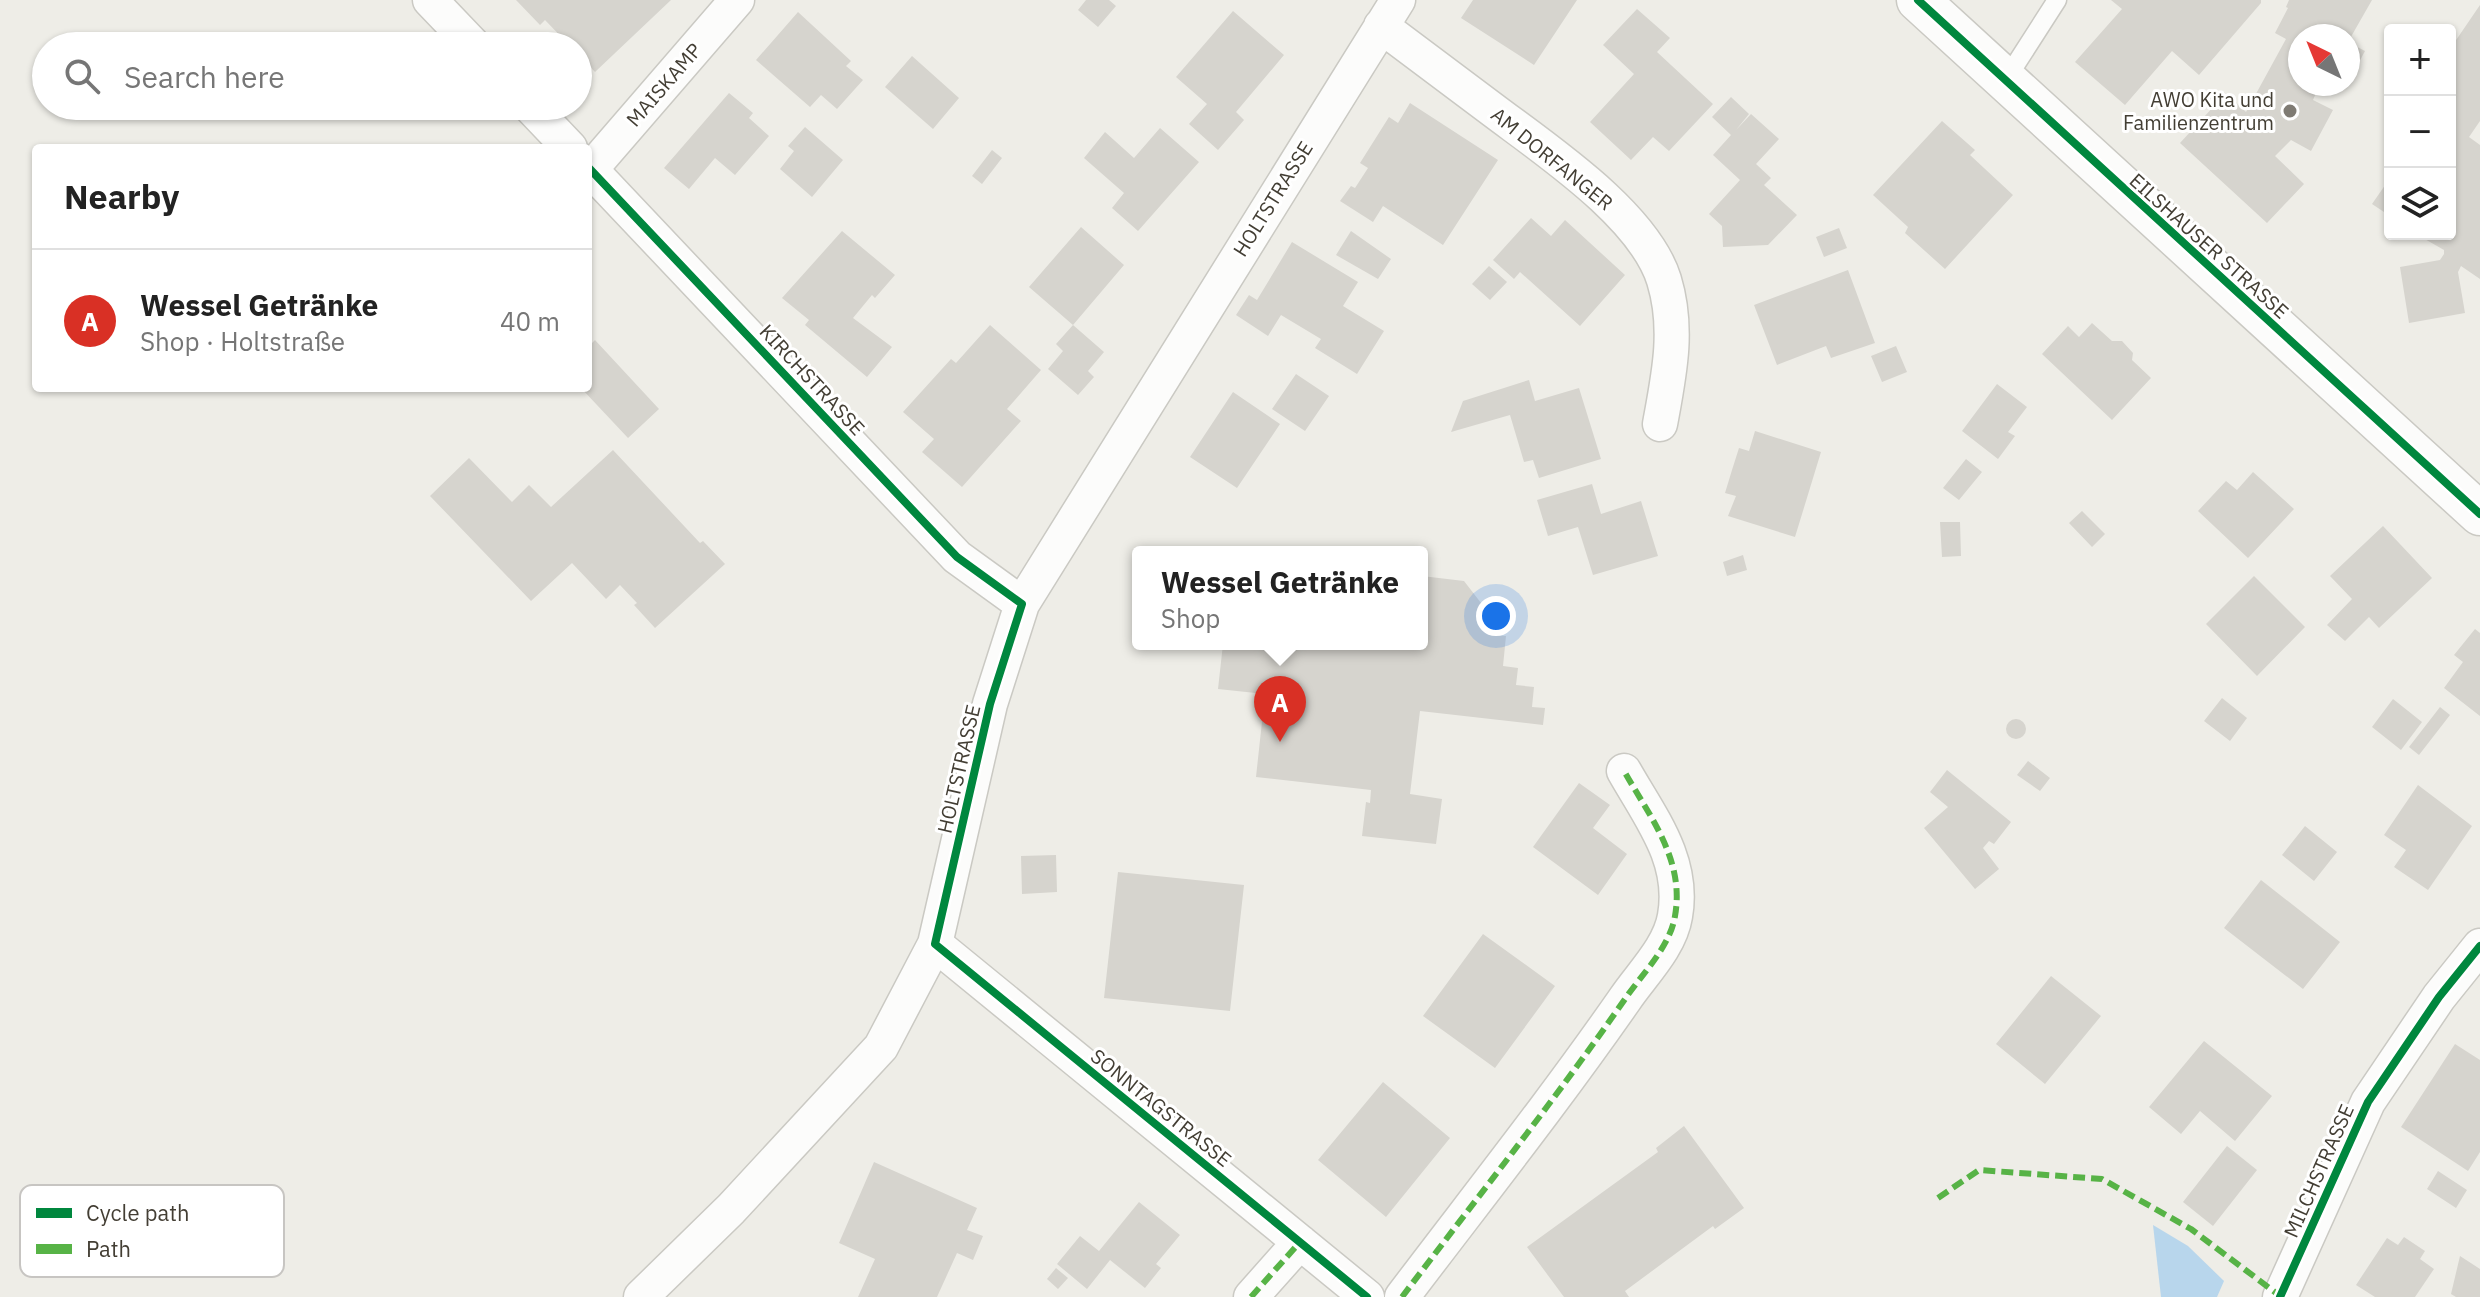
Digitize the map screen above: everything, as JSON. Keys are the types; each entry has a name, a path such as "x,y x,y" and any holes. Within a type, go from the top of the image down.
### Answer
{"street":[{"path":"430,0 461,32"},
{"name":"MAISKAMP","path":"592,153 737,0"},
{"name":"EILSHAUSER STRASSE","path":"1918,0 2480,514"},
{"name":"AM DORFANGER","path":"1389,13 1607,202 1648,246 1664,282 1673,319 1672,355 1660,424"},
{"name":"HOLTSTRASSE","path":"641,1297 731,1209 881,1047 935,944 990,704 1022,604 1389,13"},
{"name":"KIRCHSTRASSE","path":"543,120 566,144"},
{"name":"KIRCHSTRASSE","path":"592,172 957,557 1022,604"},
{"path":"1402,1297 1607,1025 1668,937 1675,918 1676,874 1671,853 1624,771"},
{"name":"SONNTAGSTRASSE","path":"935,944 1367,1297"},
{"name":"MILCHSTRASSE","path":"2280,1297 2368,1102 2439,997 2480,946"},
{"path":"1251,1297 1300,1242"}],"lane":[{"path":"2005,81 2057,0"}],"water":[{"path":"2153,1225 2188,1246 2224,1281 2217,1297 2161,1297"}],"building":[{"path":"516,0 671,0 595,72 592,69 592,32 557,32 545,20 540,25"},
{"path":"1086,0 1109,0 1116,6 1098,27 1078,10"},
{"path":"1473,0 1577,0 1534,65 1461,18"},
{"path":"2111,0 2261,0 2261,3 2199,75 2172,51 2125,105 2075,62 2122,9"},
{"name":"AWO Kita und Familienzentrum","path":"2289,0 2372,0 2358,24 2288,24 2288,96 2315,96 2313,100 2333,110 2311,151 2291,140 2275,156 2304,184 2267,223 2180,143 2226,93 2246,112 2286,39 2275,33"},
{"path":"2480,5 2480,121 2469,137 2480,145 2480,279 2461,266 2458,272 2465,313 2409,323 2400,267 2440,260 2444,250 2426,240 2456,240 2456,40"},
{"path":"1637,9 1670,38 1657,52 1713,104 1669,151 1653,137 1631,160 1590,122 1634,74 1603,45"},
{"path":"1233,11 1284,55 1236,112 1244,120 1218,150 1189,124 1207,104 1176,77"},
{"path":"798,12 851,61 846,66 863,80 837,109 821,95 810,107 756,60"},
{"path":"912,56 959,98 933,129 885,87"},
{"path":"729,93 753,113 749,118 769,136 735,175 715,158 689,189 664,168"},
{"path":"1731,97 1749,114 1736,130 1751,114 1779,139 1756,164 1771,178 1764,185 1797,215 1768,245 1723,247 1722,226 1709,214 1740,180 1713,155 1731,135 1712,117"},
{"path":"1410,103 1498,160 1443,245 1383,206 1373,222 1340,201 1351,186 1355,188 1368,168 1360,163 1389,117 1398,123"},
{"path":"1942,121 1975,150 1970,155 2013,195 1945,269 1905,233 1908,227 1873,195"},
{"path":"805,127 843,160 812,197 780,169 794,151 788,146"},
{"path":"1160,128 1199,162 1138,231 1112,208 1124,193 1084,158 1105,132 1134,158"},
{"path":"992,150 1002,158 982,184 972,176"},
{"path":"2384,187 2384,212 2372,204"},
{"path":"1531,218 1551,236 1565,220 1625,275 1580,326 1520,272 1514,279 1493,260"},
{"path":"1081,227 1124,265 1073,325 1029,287"},
{"path":"1839,228 1847,248 1824,257 1816,237"},
{"path":"842,231 895,275 875,298 872,295 853,318 892,347 867,377 805,325 809,320 782,298"},
{"path":"1351,231 1391,259 1378,279 1336,255"},
{"path":"1292,242 1358,282 1343,306 1384,331 1357,374 1315,348 1321,339 1281,315 1268,336 1236,315 1249,295 1257,300"},
{"path":"1489,266 1507,282 1490,300 1472,284"},
{"path":"1848,270 1875,343 1831,358 1826,346 1777,365 1754,305"},
{"path":"2092,323 2112,341 2122,341 2133,353 2132,360 2151,378 2112,420 2042,354 2068,326 2079,337"},
{"path":"990,325 1041,370 1007,409 1021,421 962,487 922,452 934,439 903,412 951,359 956,363"},
{"path":"1073,325 1104,352 1088,371 1094,377 1078,395 1048,369 1063,351 1056,344"},
{"path":"595,340 659,409 628,438 585,392 592,392 592,343"},
{"path":"1896,346 1907,372 1882,382 1871,356"},
{"path":"1296,374 1329,396 1305,431 1272,409"},
{"path":"1529,380 1535,401 1579,388 1601,459 1539,478 1533,460 1524,462 1510,415 1451,432 1463,401"},
{"path":"1997,384 2027,407 2008,432 2015,436 1998,459 1962,431"},
{"path":"1233,392 1280,424 1237,488 1190,457"},
{"path":"1755,431 1821,452 1795,537 1728,516 1736,496 1725,493 1732,470 1739,448 1749,451"},
{"path":"613,450 700,543 703,541 725,564 655,628 620,585 606,599 572,563 531,601 430,496 469,458 512,502 529,485 551,507"},
{"path":"1966,459 1982,472 1959,500 1943,488"},
{"path":"2253,472 2294,509 2248,558 2198,511 2226,481 2237,490"},
{"path":"1592,484 1601,514 1641,501 1658,556 1593,575 1578,527 1548,536 1537,500"},
{"path":"2082,511 2105,534 2092,547 2069,523"},
{"path":"1940,522 1960,522 1961,556 1942,557"},
{"path":"2383,526 2432,578 2379,628 2369,617 2345,641 2327,625 2352,599 2330,576"},
{"path":"1743,555 1747,570 1727,576 1723,562"},
{"path":"2254,576 2305,627 2257,676 2206,624"},
{"path":"1428,577 1464,581 1495,621 1493,635 1506,636 1503,666 1518,668 1516,685 1534,687 1532,707 1545,708 1543,725 1420,711 1410,794 1442,799 1436,844 1362,836 1366,802 1370,803 1371,790 1256,777 1265,694 1218,689 1222,650 1428,650"},
{"path":"2475,629 2480,633 2480,716 2444,688 2463,662 2454,655"},
{"path":"2222,698 2247,718 2230,741 2204,721"},
{"path":"2393,699 2422,722 2401,750 2372,727"},
{"path":"2440,707 2450,715 2419,755 2409,747"},
{"path":"2016,719 2023,722 2026,729 2023,736 2016,739 2009,736 2006,729 2009,722"},
{"path":"2028,761 2050,778 2040,791 2017,775"},
{"path":"1947,770 2011,822 1994,844 1989,841 1983,848 1999,869 1975,889 1924,828 1948,807 1930,792"},
{"path":"1579,783 1610,805 1593,828 1627,854 1598,895 1533,847"},
{"path":"2418,785 2472,826 2428,890 2394,867 2406,850 2384,835"},
{"path":"2305,826 2337,852 2314,881 2282,855"},
{"path":"1056,855 1057,892 1022,894 1021,856"},
{"path":"1118,872 1244,885 1230,1011 1104,998"},
{"path":"2261,880 2340,942 2303,989 2224,928"},
{"path":"1483,934 1555,986 1495,1068 1423,1016"},
{"path":"2051,976 2101,1016 2045,1084 1996,1044"},
{"path":"2204,1041 2272,1096 2235,1141 2200,1111 2181,1134 2149,1107"},
{"path":"2455,1044 2480,1060 2480,1152 2468,1171 2401,1127"},
{"path":"1383,1082 1450,1138 1386,1217 1318,1160"},
{"path":"1684,1126 1744,1208 1715,1229 1713,1226 1625,1291 1629,1297 1564,1297 1527,1247 1658,1152 1656,1148"},
{"path":"2227,1146 2257,1170 2213,1226 2183,1202"},
{"path":"874,1162 977,1208 967,1230 983,1236 973,1260 957,1253 937,1297 858,1297 875,1259 839,1243"},
{"path":"2438,1171 2467,1190 2456,1208 2427,1189"},
{"path":"1139,1202 1180,1235 1156,1264 1161,1268 1145,1288 1110,1260 1087,1289 1057,1264 1080,1236 1099,1251"},
{"path":"2404,1237 2425,1251 2420,1259 2434,1269 2415,1297 2375,1297 2356,1285 2387,1238 2398,1245"},
{"path":"2460,1256 2480,1269 2480,1297 2456,1297 2451,1294"},
{"path":"1056,1268 1068,1278 1058,1289 1047,1279"}],"marked path":[{"path":"1402,1297 1571,1075 1667,939 1675,916 1675,876 1663,840 1624,771"},
{"path":"1938,1198 1979,1170 2102,1179 2191,1229 2280,1296"},
{"path":"1251,1297 1300,1242"}],"cycle path":[{"path":"1918,0 2480,514"},
{"path":"592,171 957,557 1022,604 990,704 935,944 1367,1297"},
{"path":"2280,1297 2368,1102 2439,997 2480,946"}],"place":[{"name":"AWO Kita und Familienzentrum","path":"2290,111"},
{"name":"Wessel Getränke","path":"1280,742"}]}
